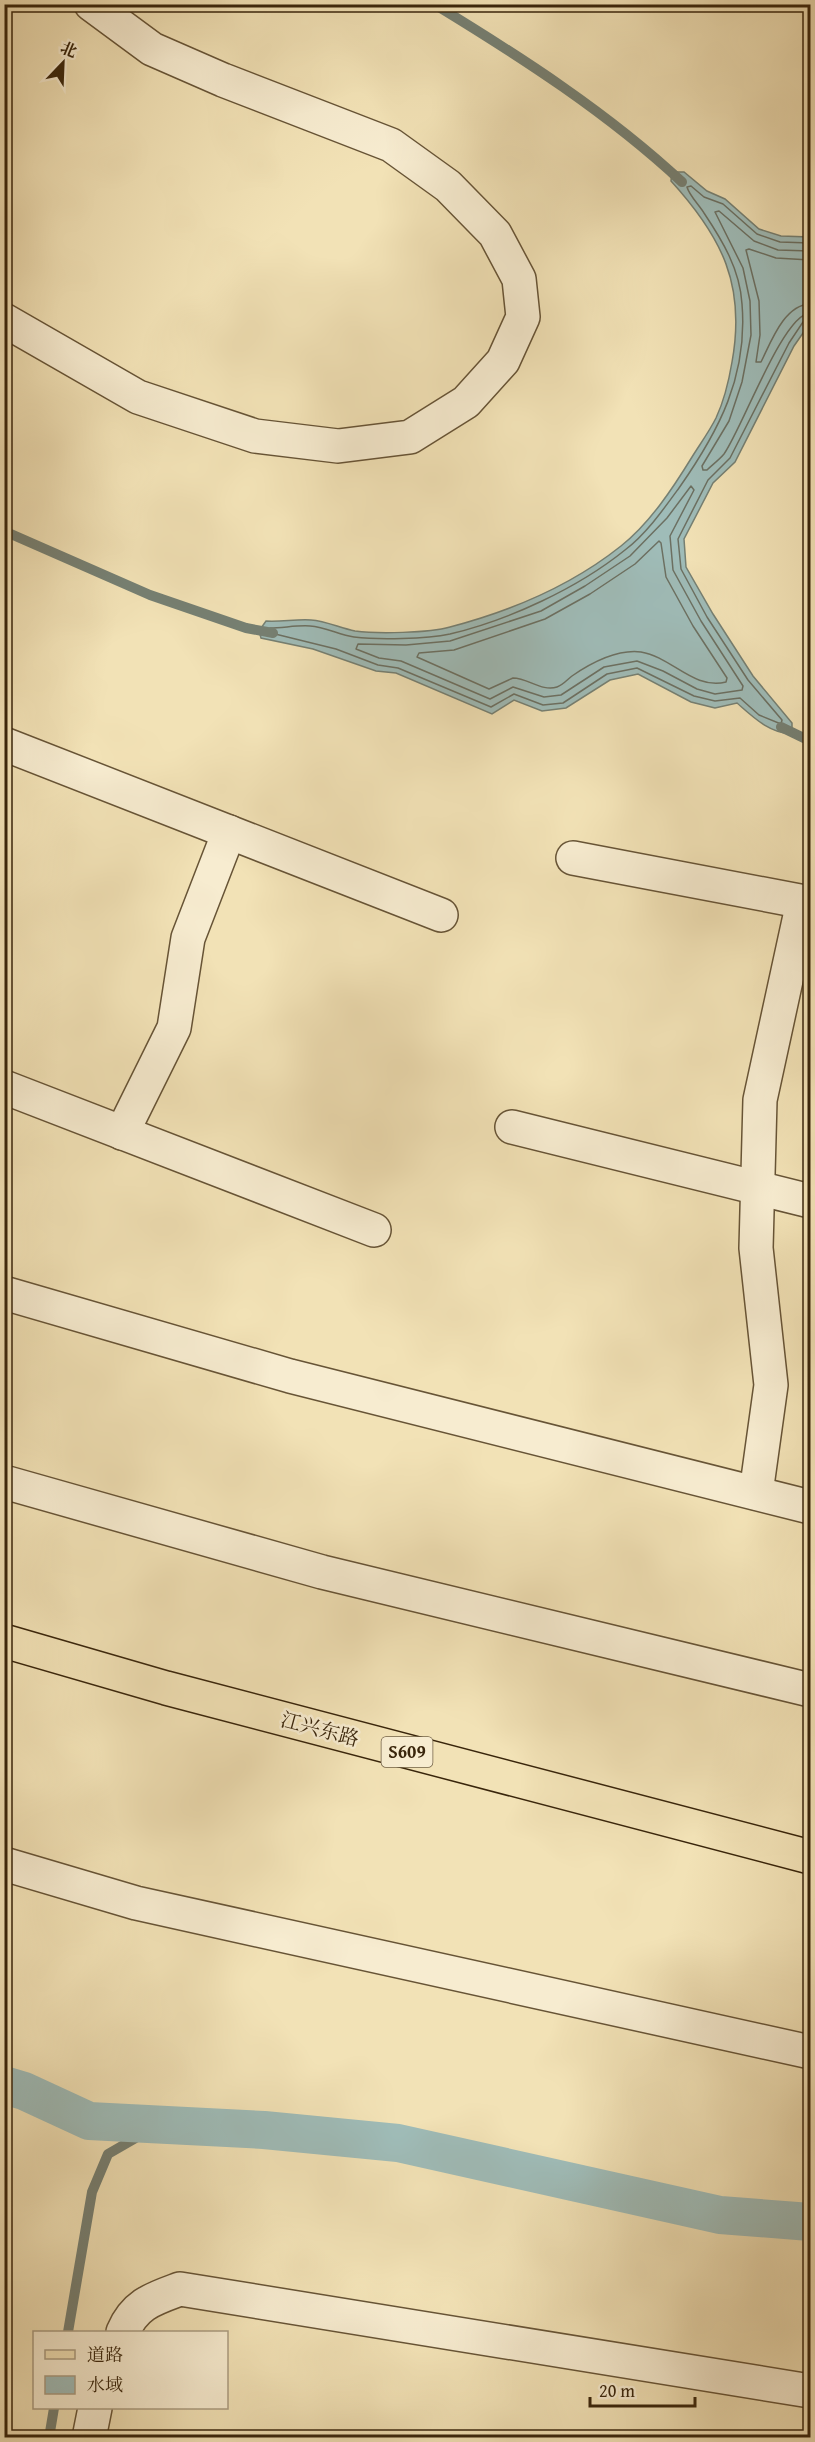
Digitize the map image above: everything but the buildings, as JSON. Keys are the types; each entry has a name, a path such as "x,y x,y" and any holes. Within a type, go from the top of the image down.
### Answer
{"main road":[{"name":"江兴东路","path":"4,1641 166,1688 810,1857"}],"street":[{"path":"4,320 138,397 255,436 338,446 410,437 466,402 503,361 523,317 519,279 495,234 448,186 391,146 223,80 152,49 91,4"},
{"path":"4,744 441,915"},
{"path":"122,1133 174,1028 188,938 229,832"},
{"path":"573,858 807,902 760,1100 756,1248 771,1385 756,1493"},
{"path":"4,1087 374,1230"},
{"path":"512,1127 810,1201"},
{"path":"4,1293 290,1376 810,1507"},
{"path":"4,1482 322,1572 810,1690"},
{"path":"4,1864 136,1903 810,2052"},
{"path":"123,2331 127,2323 148,2300 180,2289 810,2391"},
{"path":"89,2438 95,2409"}],"water":[{"path":"672,172 684,172 707,191 725,199 759,229 781,236 810,237 810,323 794,346 735,462 713,483 684,539 686,567 753,676 792,723 792,733 769,728 737,703 715,708 691,702 638,674 610,680 566,708 542,711 514,700 492,714 396,673 376,671 313,649 261,638 259,631 266,621 311,620 355,631 389,633 441,629 473,621 518,605 561,585 602,560 642,527 669,493 716,418 728,383 735,334 736,309 726,264 704,222 671,181"}],"waterway":[{"path":"434,4 499,44 594,109 682,182"},
{"path":"4,531 150,595 246,628 273,633"},
{"path":"781,727 810,741"},
{"path":"4,2085 24,2091 89,2121 264,2130 398,2143 720,2215 810,2222"},
{"path":"68,2331 92,2192 108,2154 160,2124"},
{"path":"49,2438 54,2409"}]}
